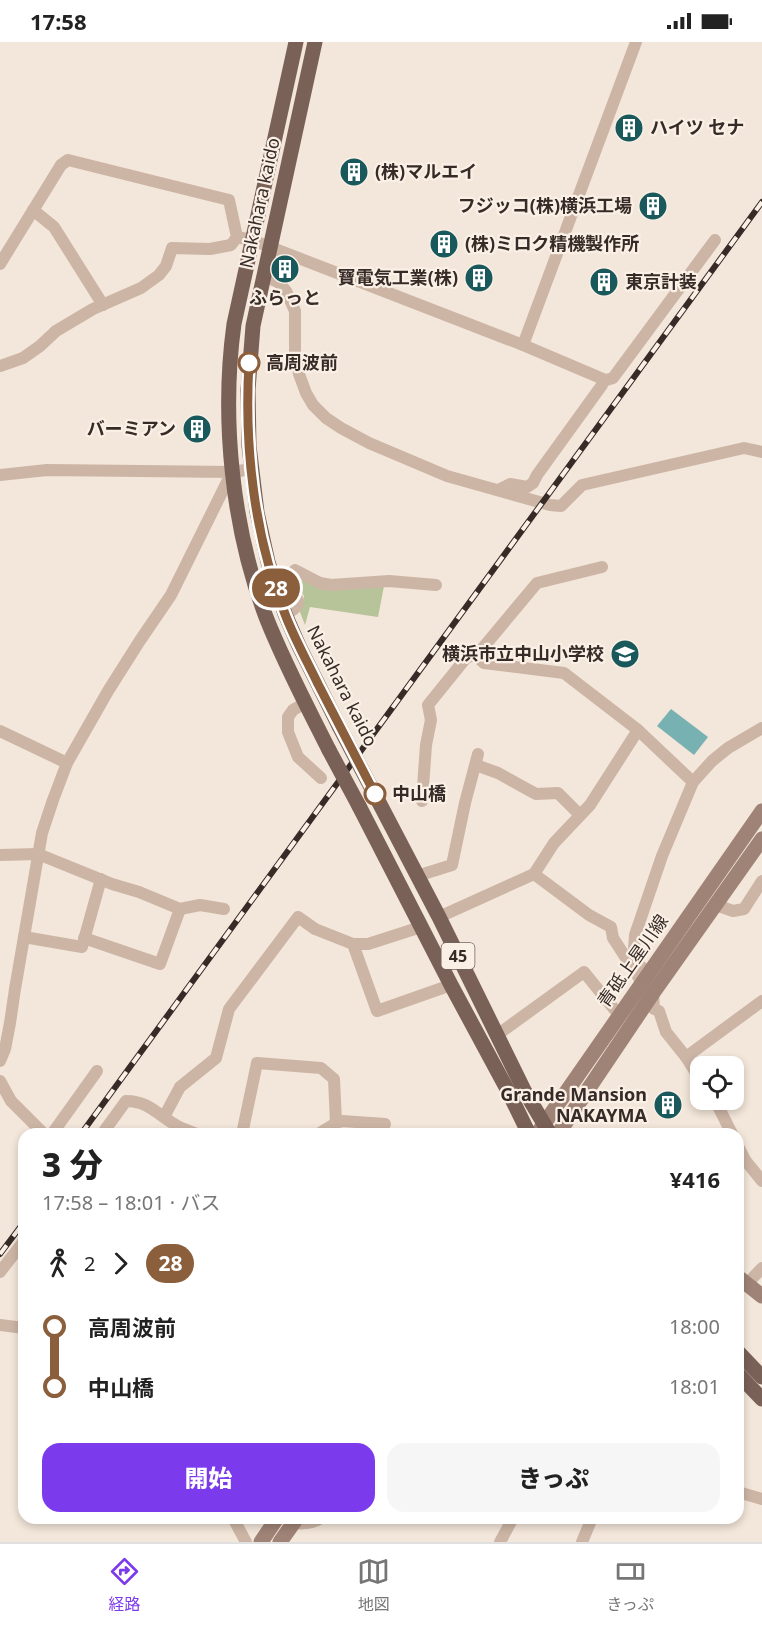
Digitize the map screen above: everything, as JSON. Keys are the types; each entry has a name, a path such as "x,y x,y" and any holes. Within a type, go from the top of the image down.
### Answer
{"main road":[{"name":"Nakahara kaido","path":"296,42 231,345 229,412 232,472 239,520 266,616 305,703 526,1128"},
{"name":"Nakahara kaido","path":"315,42 253,326 250,349 249,446 257,512 268,562 285,614 299,646 440,917 542,1128"},
{"name":"青砥上星川線","path":"562,1128 648,984 762,812"},
{"name":"青砥上星川線","path":"545,1128 619,1015 716,905 762,839"},
{"path":"744,1281 762,1296"},
{"path":"744,1358 762,1377"},
{"path":"744,1380 762,1399"},
{"path":"261,1542 273,1524"},
{"path":"280,1542 292,1524"}],"street":[{"path":"523,345 636,42"},
{"path":"0,264 61,165 68,160 229,200 237,237 231,245 210,249 172,248 166,266 159,275 141,288 103,305 56,331 22,358 0,366"},
{"path":"33,210 54,227 103,305"},
{"path":"237,237 252,240 523,345 603,379 603,381"},
{"path":"603,381 613,378 715,240"},
{"path":"264,276 278,282 286,291 295,311 295,352 299,374 313,405 340,428 369,443 447,476 550,505 561,506 582,485 744,448 762,452"},
{"path":"498,490 510,484 527,487 533,483 603,381"},
{"path":"0,475 47,470 232,472 252,469"},
{"path":"0,1060 5,1049 38,854 49,811 68,763 108,691 171,595 232,472"},
{"path":"476,656 537,583 602,567"},
{"path":"285,614 297,605 298,600 291,580 295,570 320,583 331,585 388,580 436,585"},
{"path":"422,801 426,745 431,720 428,705 466,658 475,654 484,663 564,674 638,730 693,782"},
{"path":"305,703 293,710 288,717 288,732 298,757 321,778"},
{"path":"690,1063 666,1032 659,1011 654,1009 648,984 636,962 635,935 662,856 693,782 712,761 728,748 762,728"},
{"path":"440,917 534,874 554,843 590,805 638,730"},
{"path":"0,731 68,763"},
{"path":"417,876 452,865 477,760 536,794 558,794 580,815"},
{"path":"0,855 38,854 180,909 200,905 224,909"},
{"path":"534,874 589,915 611,927 613,938 648,984"},
{"path":"24,937 82,947 101,879"},
{"path":"716,905 733,911 744,909 762,880"},
{"path":"84,938 160,964 180,909"},
{"path":"164,1118 180,1087 216,1058 229,1009 298,917 315,929 353,944 368,944 421,927"},
{"path":"353,944 377,1011 451,985"},
{"path":"497,1035 584,972 619,1015"},
{"path":"686,1057 762,1001"},
{"path":"243,1128 257,1063 321,1068 334,1079 336,1123"},
{"path":"56,1128 97,1071"},
{"path":"0,1081 11,1101 38,1128"},
{"path":"106,1128 126,1101 138,1101 145,1104 181,1128"},
{"path":"720,1110 729,1128"},
{"path":"328,1128 342,1121 385,1124"},
{"path":"744,1158 762,1180"},
{"path":"0,1272 18,1249"},
{"path":"744,1279 762,1268"},
{"path":"0,1325 18,1327"},
{"path":"744,1494 762,1499"},
{"path":"236,1524 246,1542"},
{"path":"500,1542 510,1524"},
{"path":"582,1542 590,1524"}],"green space":[{"path":"298,575 384,586 378,617 310,607 305,625 300,612 304,596 296,582"}],"water":[{"path":"671,709 708,737 694,755 657,726"}],"railway":[{"path":"85,1128 762,202"},
{"path":"0,1254 18,1230"}],"bus line":[{"name":"28","path":"249,363 249,446 257,512 268,562 285,614 299,646 375,794"}],"place":[{"name":"ハイツ セナ","path":"629,128"},
{"name":"(株)マルエイ","path":"354,172"},
{"name":"フジッコ(株)横浜工場","path":"653,206"},
{"name":"(株)ミロク精機製作所","path":"444,244"},
{"name":"ふらっと","path":"285,269"},
{"name":"寶電気工業(株)","path":"479,278"},
{"name":"東京計装","path":"604,282"},
{"name":"高周波前","path":"249,363"},
{"name":"バーミアン","path":"197,429"},
{"name":"横浜市立中山小学校","path":"625,654"},
{"name":"中山橋","path":"375,794"},
{"name":"Grande Mansion NAKAYMA","path":"668,1105"}]}
